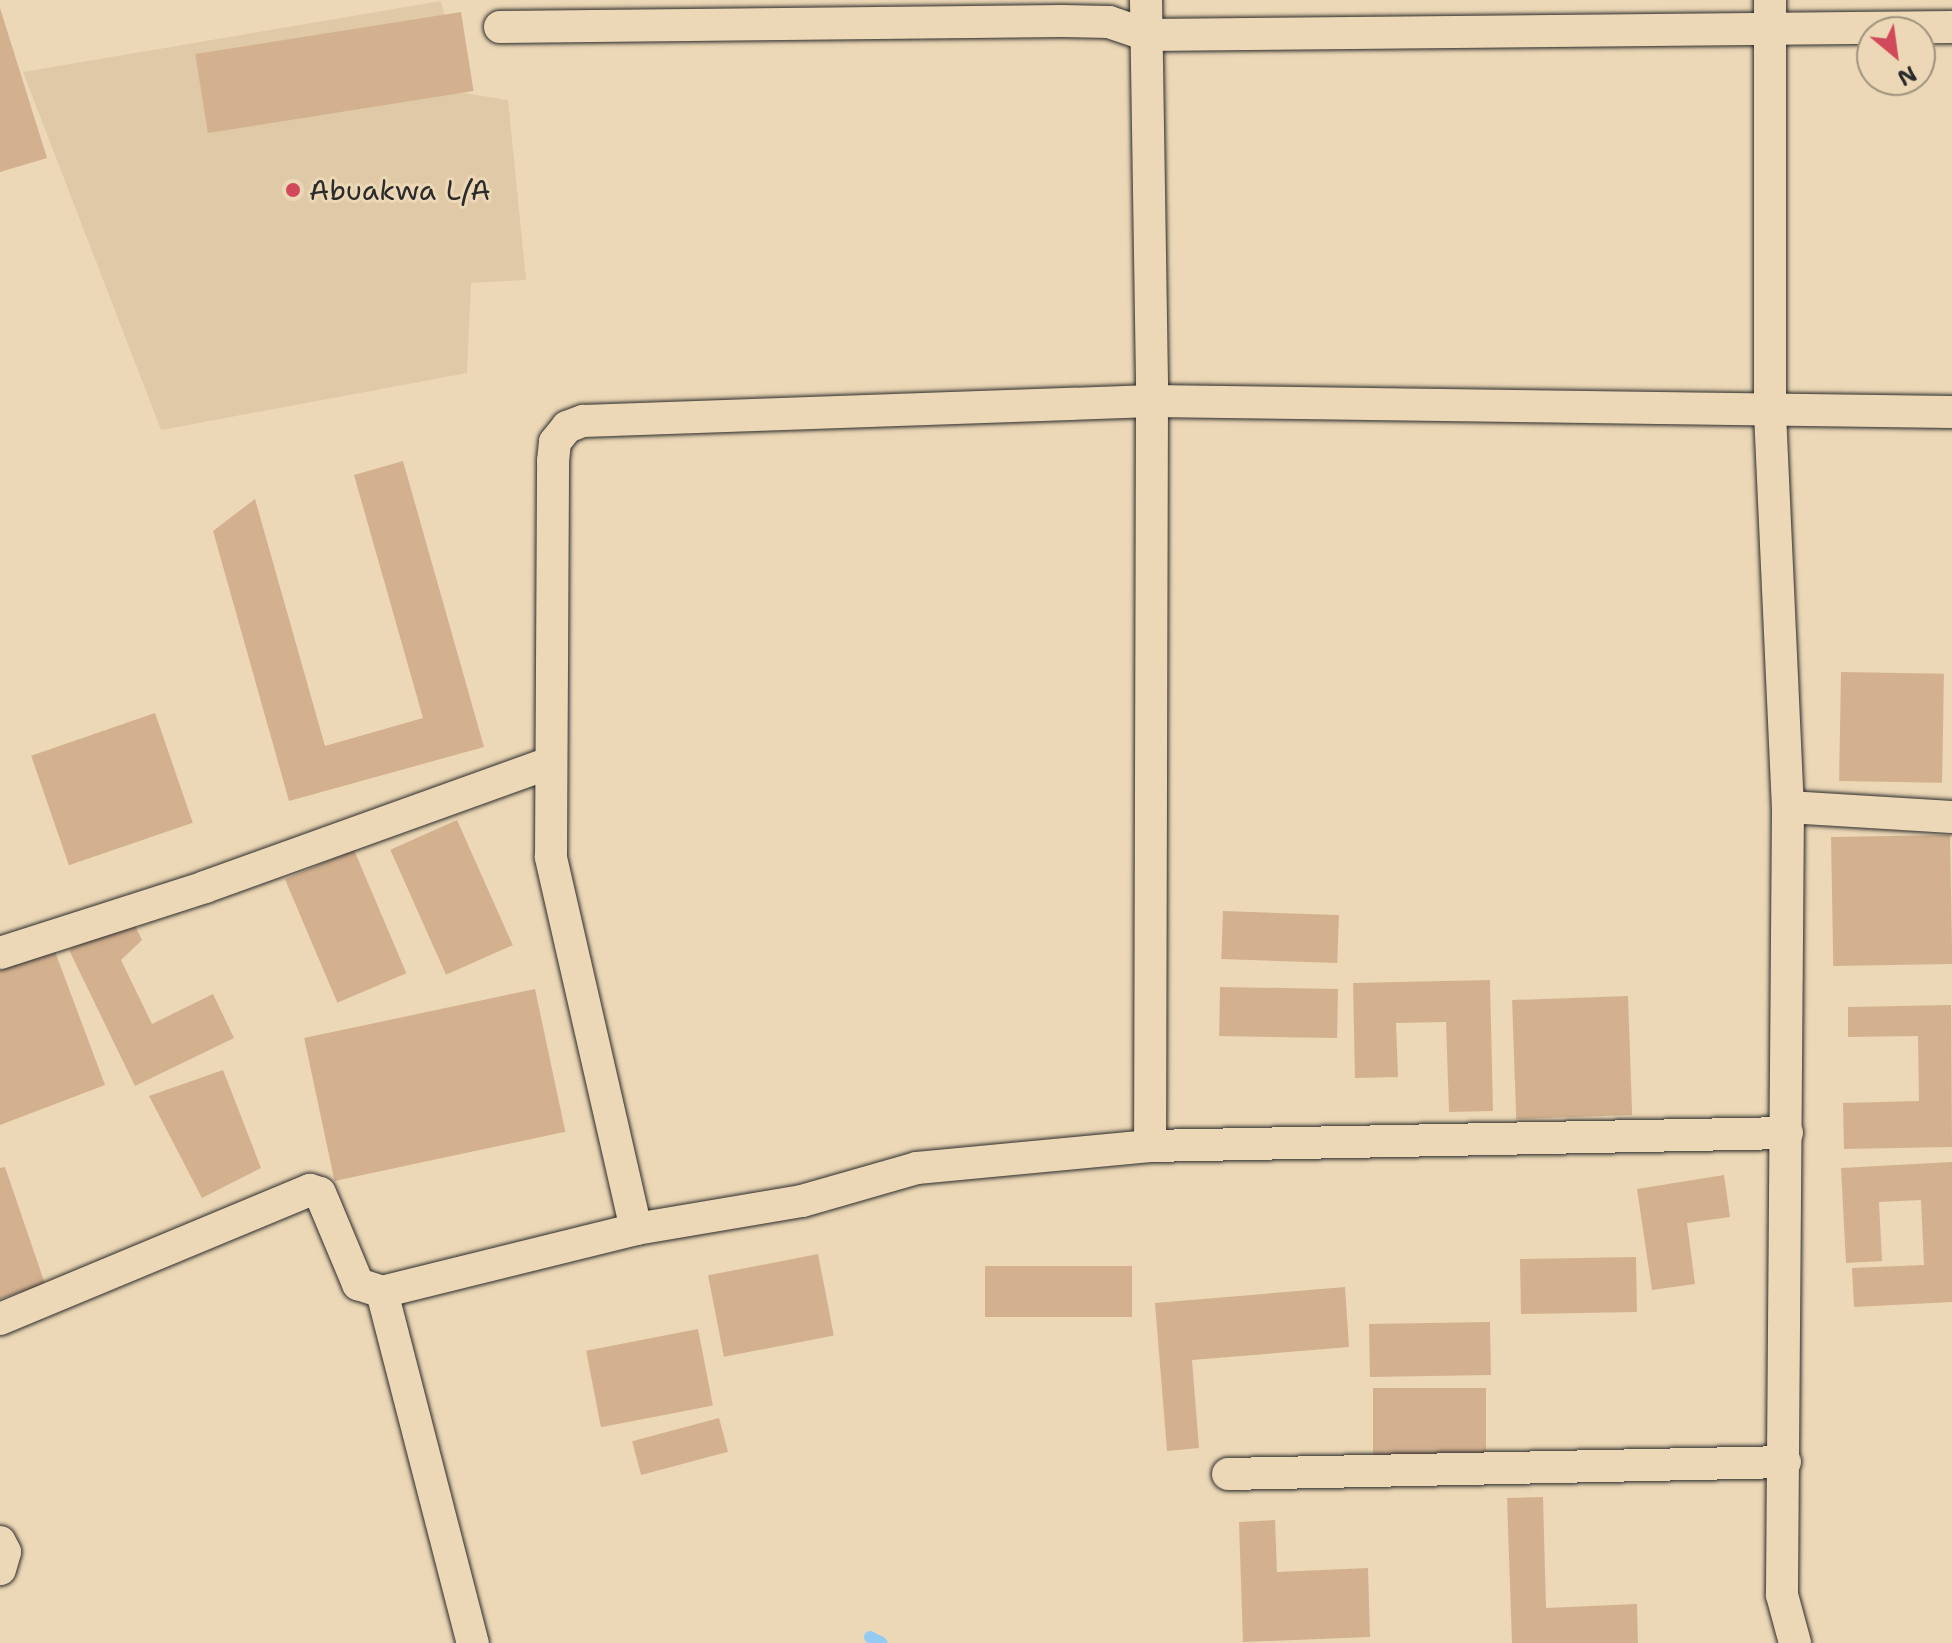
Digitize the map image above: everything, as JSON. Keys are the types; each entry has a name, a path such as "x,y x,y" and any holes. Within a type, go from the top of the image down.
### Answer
{"street":[{"path":"1146,0 1152,401 1150,1146"},
{"path":"1771,13 1770,413 1788,807 1782,1595 1795,1643"},
{"path":"500,27 1062,21 1109,22 1147,35 1771,13 1952,27"},
{"path":"636,1229 551,857 553,461 555,442 567,427 583,421 1152,401 1770,413 1952,412"},
{"path":"0,953 205,887 550,763"},
{"path":"1788,807 1952,817"},
{"path":"0,1319 310,1190 320,1193 358,1284 382,1292 636,1229 802,1201 917,1168 1150,1146 1787,1133"},
{"path":"382,1292 473,1643"},
{"path":"1228,1474 1785,1462"},
{"path":"0,1542 0,1569"}],"shaded area":[{"name":"Abuakwa L/A","path":"441,1 463,93 508,100 526,280 471,283 467,373 161,430 23,72"}],"building":[{"path":"0,8 47,158 0,172"},
{"path":"461,12 474,91 208,133 195,54"},
{"path":"403,461 484,747 289,801 213,531 255,499 325,746 423,718 354,475"},
{"path":"1841,672 1944,674 1942,783 1839,781"},
{"path":"155,713 193,823 69,865 31,756"},
{"path":"457,820 513,945 446,975 390,850"},
{"path":"1950,835 1952,964 1833,966 1831,837"},
{"path":"354,850 406,973 337,1003 285,879"},
{"path":"1223,911 1339,915 1337,963 1221,959"},
{"path":"132,919 142,940 121,960 152,1024 213,994 234,1038 135,1086 69,950"},
{"path":"51,941 105,1085 0,1125 0,961"},
{"path":"1490,980 1493,1111 1449,1112 1446,1022 1396,1023 1398,1077 1355,1078 1353,983"},
{"path":"1220,987 1338,989 1337,1038 1219,1036"},
{"path":"535,989 565,1132 335,1181 304,1038"},
{"path":"1628,996 1632,1115 1516,1119 1512,1000"},
{"path":"1951,1005 1952,1147 1844,1149 1843,1103 1919,1101 1918,1036 1848,1037 1848,1007"},
{"path":"223,1070 261,1168 202,1198 149,1096"},
{"path":"1952,1162 1952,1302 1854,1307 1852,1268 1924,1265 1921,1200 1879,1202 1882,1261 1846,1263 1841,1168"},
{"path":"5,1167 45,1284 0,1299 0,1168"},
{"path":"1724,1175 1730,1217 1687,1223 1695,1284 1652,1290 1637,1189"},
{"path":"818,1254 834,1335 724,1357 708,1275"},
{"path":"1636,1257 1637,1312 1521,1314 1520,1259"},
{"path":"985,1266 1132,1266 1132,1317 985,1317"},
{"path":"1345,1287 1349,1347 1192,1360 1199,1448 1167,1451 1155,1303"},
{"path":"1490,1322 1491,1375 1370,1377 1369,1324"},
{"path":"698,1329 713,1406 601,1427 586,1351"},
{"path":"1373,1388 1486,1388 1486,1458 1373,1458"},
{"path":"719,1418 728,1452 641,1475 632,1441"},
{"path":"1543,1497 1546,1608 1637,1604 1638,1643 1512,1643 1507,1498"},
{"path":"1275,1520 1277,1572 1368,1568 1370,1637 1243,1642 1239,1522"}],"waterway":[{"path":"870,1637 882,1643"}],"place":[{"name":"Abuakwa L/A","path":"293,190"}]}
